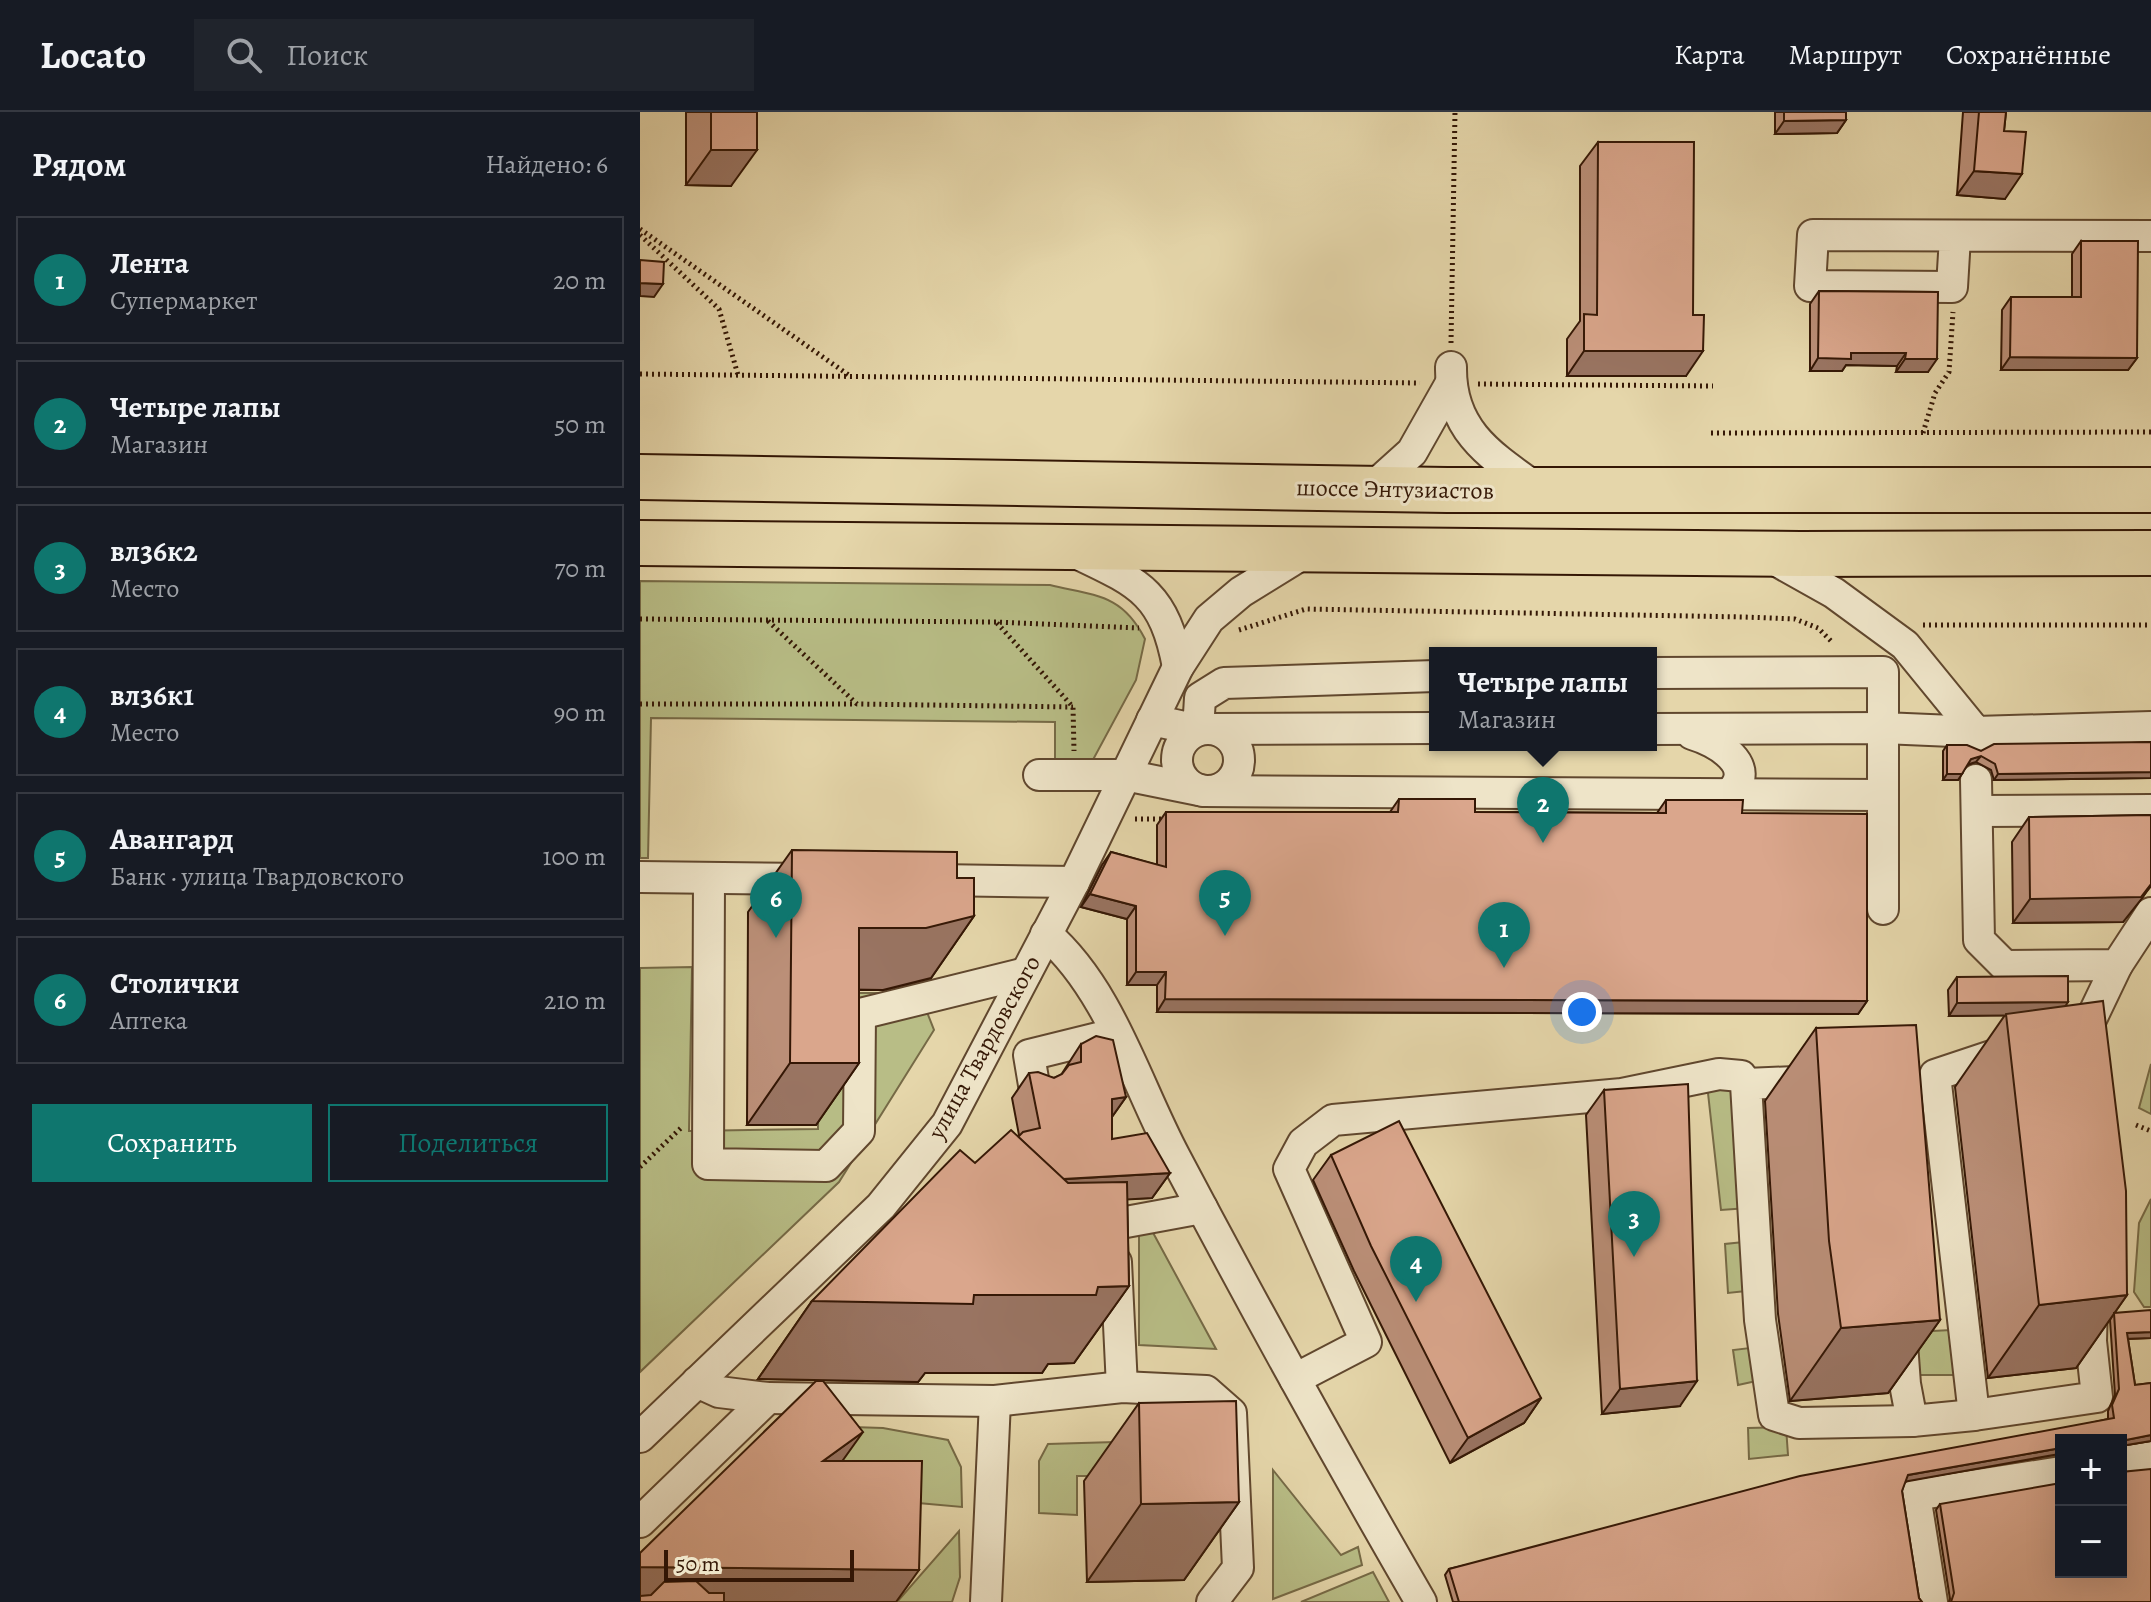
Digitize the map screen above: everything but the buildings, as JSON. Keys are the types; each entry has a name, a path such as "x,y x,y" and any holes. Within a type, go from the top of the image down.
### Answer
{"highway":[{"name":"шоссе Энтузиастов","path":"640,477 1539,490 2149,489"},
{"path":"640,543 1765,554 2151,553"}],"street":[{"path":"1955,237 1952,287 1810,286 1813,235 2151,236"},
{"path":"1372,488 1412,452 1451,375"},
{"path":"1451,375 1462,424 1491,456 1539,490"},
{"path":"1059,545 1102,565 1152,596 1171,629 1178,667"},
{"name":"улица Твардовского","path":"640,1437 945,1146 947,1124 1074,882 1178,667 1209,619 1241,592 1309,550"},
{"path":"1765,554 1834,593 1905,645 1976,754 1979,940 2005,966 2117,965"},
{"path":"1657,673 1883,672 1883,909"},
{"path":"1204,730 1200,698 1224,683 1429,676"},
{"path":"1152,720 1204,730 1232,739 1240,762 1229,783 1219,790 1204,791 1185,781 1177,758 1180,746 1204,730 1429,728"},
{"path":"1662,728 1883,728 1976,754 2151,727"},
{"path":"1662,728 1711,740 1733,756 1737,763 1738,783 1729,794"},
{"path":"1039,775 1125,775 1204,791 1883,795"},
{"path":"1977,811 2151,810"},
{"path":"640,877 836,879"},
{"path":"709,878 708,1164 826,1166 859,1131 860,1014 1026,973"},
{"path":"915,880 1074,882"},
{"path":"1295,1379 1366,1342 1289,1169 1303,1143 1333,1120 1622,1094 1719,1074 1741,1076 1746,1084 1760,1320 1774,1415 1799,1423 1912,1421 2097,1397 2091,1341 2094,1238 2075,1052 2117,965 2151,913"},
{"path":"1046,934 1092,983 1114,1034 1202,1208 1421,1602"},
{"path":"1034,1085 1029,1055 1114,1034"},
{"path":"1974,1415 1922,1077 1995,1055 2075,1052"},
{"path":"1746,1084 1848,1080"},
{"path":"1055,1235 1202,1208"},
{"path":"1115,1224 1122,1387"},
{"path":"1899,1295 1905,1384 1912,1421"},
{"path":"697,1382 719,1392 768,1398 995,1401 1122,1387 1206,1391 1231,1413 1238,1568 1212,1602"},
{"path":"640,1522 768,1398"},
{"path":"986,1602 995,1401"},
{"path":"2127,1461 2151,1457"},
{"path":"1932,1602 1915,1495 2055,1473"}],"path":[{"path":"1451,375 1455,112"},
{"path":"640,232 851,376"},
{"path":"640,232 719,309 738,375"},
{"path":"1923,433 1935,393 1949,372 1953,345 1952,287"},
{"path":"640,374 1451,375 1713,386"},
{"path":"1711,433 2151,432"},
{"path":"1234,630 1245,630 1306,609 1795,619 1818,628 1830,643 1859,645 1879,626 2151,625"},
{"path":"640,619 996,622 1151,629"},
{"path":"768,620 857,704"},
{"path":"996,622 1073,707 1074,776"},
{"path":"640,704 1073,707"},
{"path":"1130,819 1176,819"},
{"path":"640,1167 709,1100"},
{"path":"2136,1125 2151,1131"}],"green space":[{"path":"640,581 1050,585 1094,595 1117,605 1127,613 1145,639 1136,680 1088,769 1055,769 1055,722 651,718 648,858 640,858"},
{"path":"692,967 689,1131 818,1129 820,993 928,993 925,1007 934,1030 839,1182 640,1372 640,968"},
{"path":"2151,1064 2151,1114 2139,1108"},
{"path":"1707,1084 1735,1086 1748,1208 1721,1210"},
{"path":"2151,1199 2151,1307 2144,1307 2134,1292 2139,1223"},
{"path":"1151,1229 1216,1349 1139,1345 1139,1235"},
{"path":"1753,1241 1755,1290 1728,1293 1725,1244"},
{"path":"1951,1330 1958,1375 1917,1375 1914,1332"},
{"path":"1758,1347 1761,1380 1738,1385 1733,1350"},
{"path":"821,1426 883,1428 948,1440 961,1467 962,1507 918,1503 846,1476"},
{"path":"1786,1427 1788,1455 1749,1459 1748,1428"},
{"path":"1183,1440 1210,1463 1217,1509 1191,1509 1189,1476 1077,1476 1077,1515 1039,1513 1039,1461 1048,1444"},
{"path":"1273,1470 1341,1555 1358,1547 1362,1565 1273,1599"},
{"path":"959,1531 960,1577 952,1602 897,1602"},
{"path":"1373,1572 1389,1602 1301,1602"}],"place":[{"name":"Четыре лапы","path":"1543,843"},
{"name":"Авангард","path":"1225,936"},
{"name":"Столички","path":"776,938"},
{"name":"Лента","path":"1504,968"},
{"name":"вл36к2","path":"1634,1257"},
{"name":"вл36к1","path":"1416,1302"}]}
